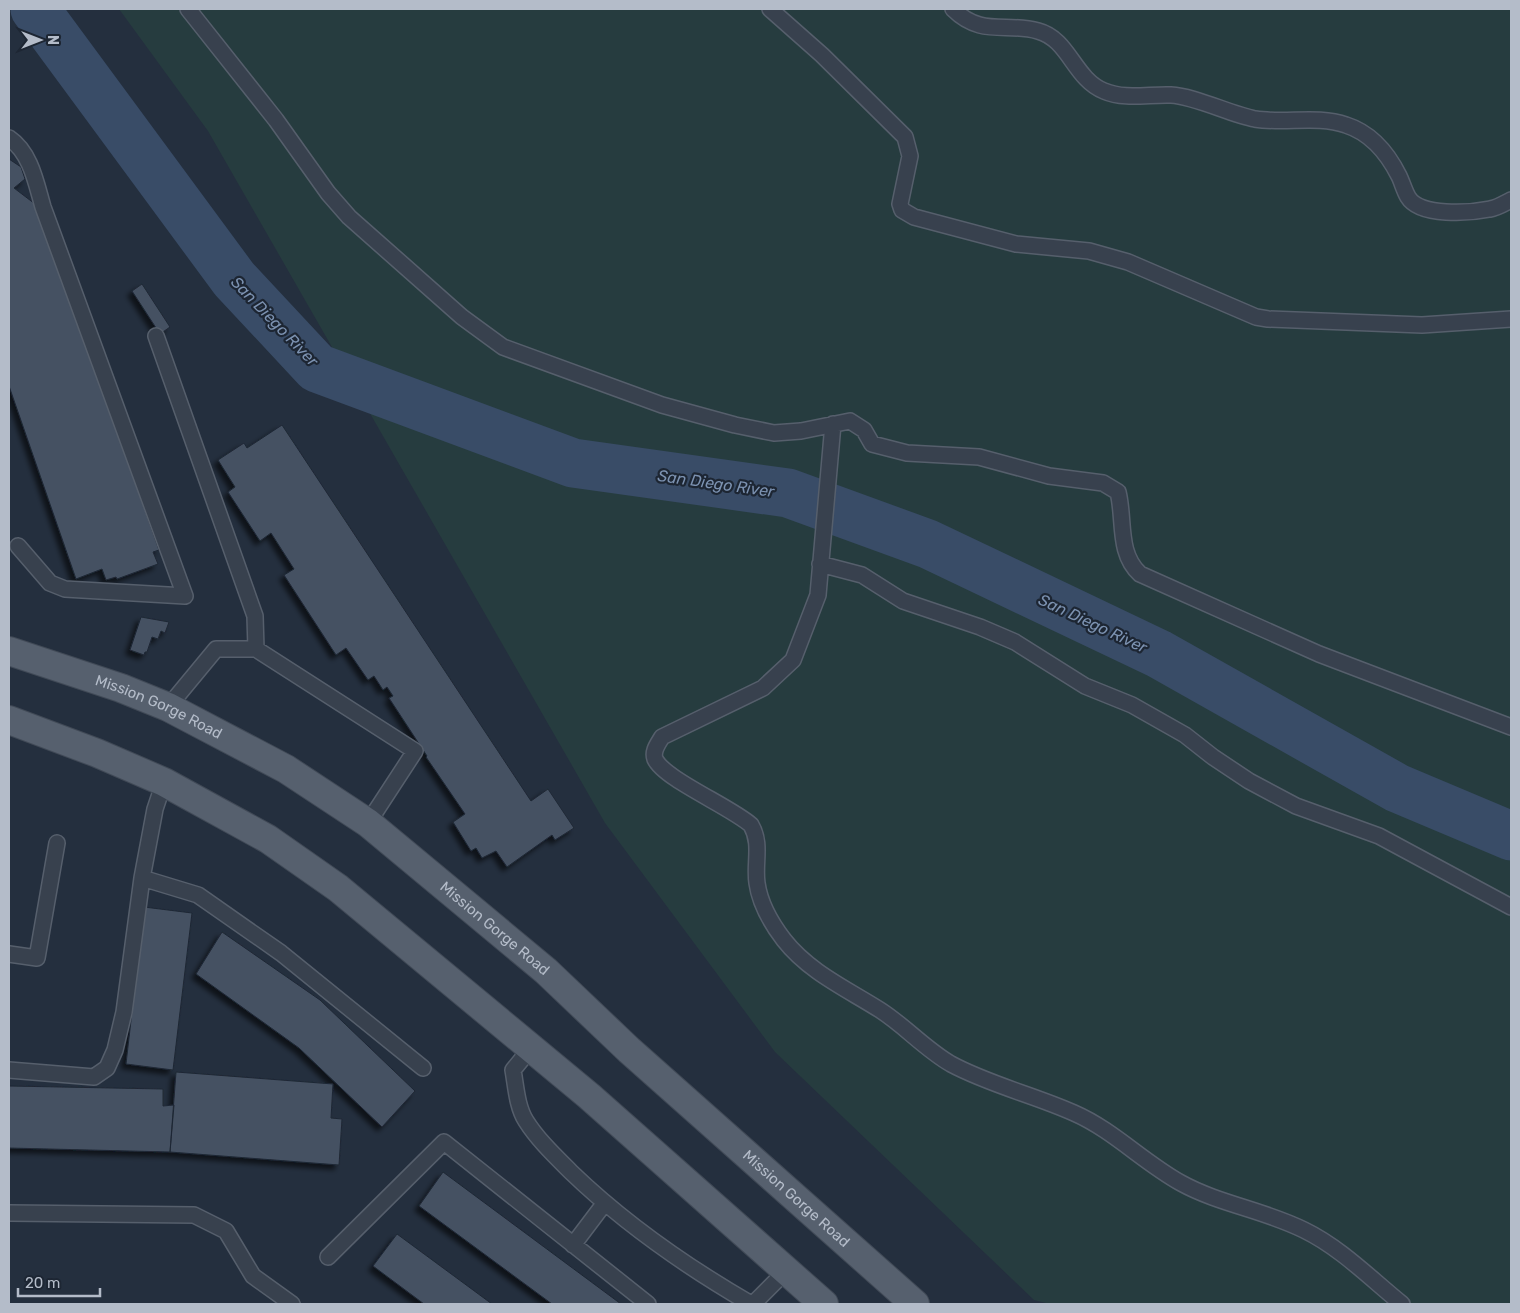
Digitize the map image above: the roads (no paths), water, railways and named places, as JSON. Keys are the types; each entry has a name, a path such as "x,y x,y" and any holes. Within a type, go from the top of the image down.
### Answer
{"main road":[{"name":"Mission Gorge Road","path":"9,651 121,688 168,707 286,769 368,822 546,972 629,1050 915,1304"},
{"path":"9,720 97,753 164,782 268,839 338,888 589,1096 824,1304"}],"lane":[{"path":"188,9 276,120 328,193 349,217 462,317 503,347 662,405 735,425 774,433 801,432 850,422 864,430 872,444 907,453 979,457 1049,476 1103,483 1112,486 1118,492 1122,508 1125,553 1133,567 1140,574 1319,654 1511,727"},
{"path":"770,9 822,55 905,137 910,156 900,204 902,210 914,217 1016,244 1089,251 1128,262 1256,317 1268,320 1422,325 1511,320"},
{"path":"953,9 975,24 1002,29 1040,31 1059,43 1085,80 1104,92 1124,96 1173,95 1257,119 1320,120 1344,124 1362,131 1383,149 1399,176 1408,198 1432,210 1446,212 1492,209 1511,200"},
{"path":"9,138 16,143 31,166 43,207 185,596 65,589 50,583 18,546"},
{"path":"156,336 255,616 256,649"},
{"path":"833,424 818,595 793,660 763,688 733,704 674,730 662,738 655,751 655,758 673,776 751,825 755,832 758,846 756,882 762,905 785,942 806,963 897,1022 926,1048 952,1064 1074,1113 1104,1128 1146,1162 1182,1184 1305,1230 1334,1248 1402,1304"},
{"path":"820,558 862,575 902,601 980,627 1015,642 1085,686 1132,705 1186,735 1213,758 1249,781 1296,806 1379,836 1511,907"},
{"path":"168,707 216,649 256,649 415,751 368,822"},
{"path":"9,1070 94,1077 107,1068 115,1050 124,1012 142,878 155,809 164,782"},
{"path":"9,954 37,958 57,843"},
{"path":"142,878 198,895 281,953 423,1068"},
{"path":"531,1048 513,1070 518,1100 525,1120 554,1156 604,1204 709,1280 752,1304 786,1271"},
{"path":"328,1257 444,1142 648,1304"},
{"path":"573,1245 604,1204"},
{"path":"9,1213 194,1215 226,1231 253,1276 292,1304"}],"waterway":[{"name":"San Diego River","path":"35,9 234,279 317,368 573,463 788,493 928,544 1159,654 1397,788 1511,836"}]}
